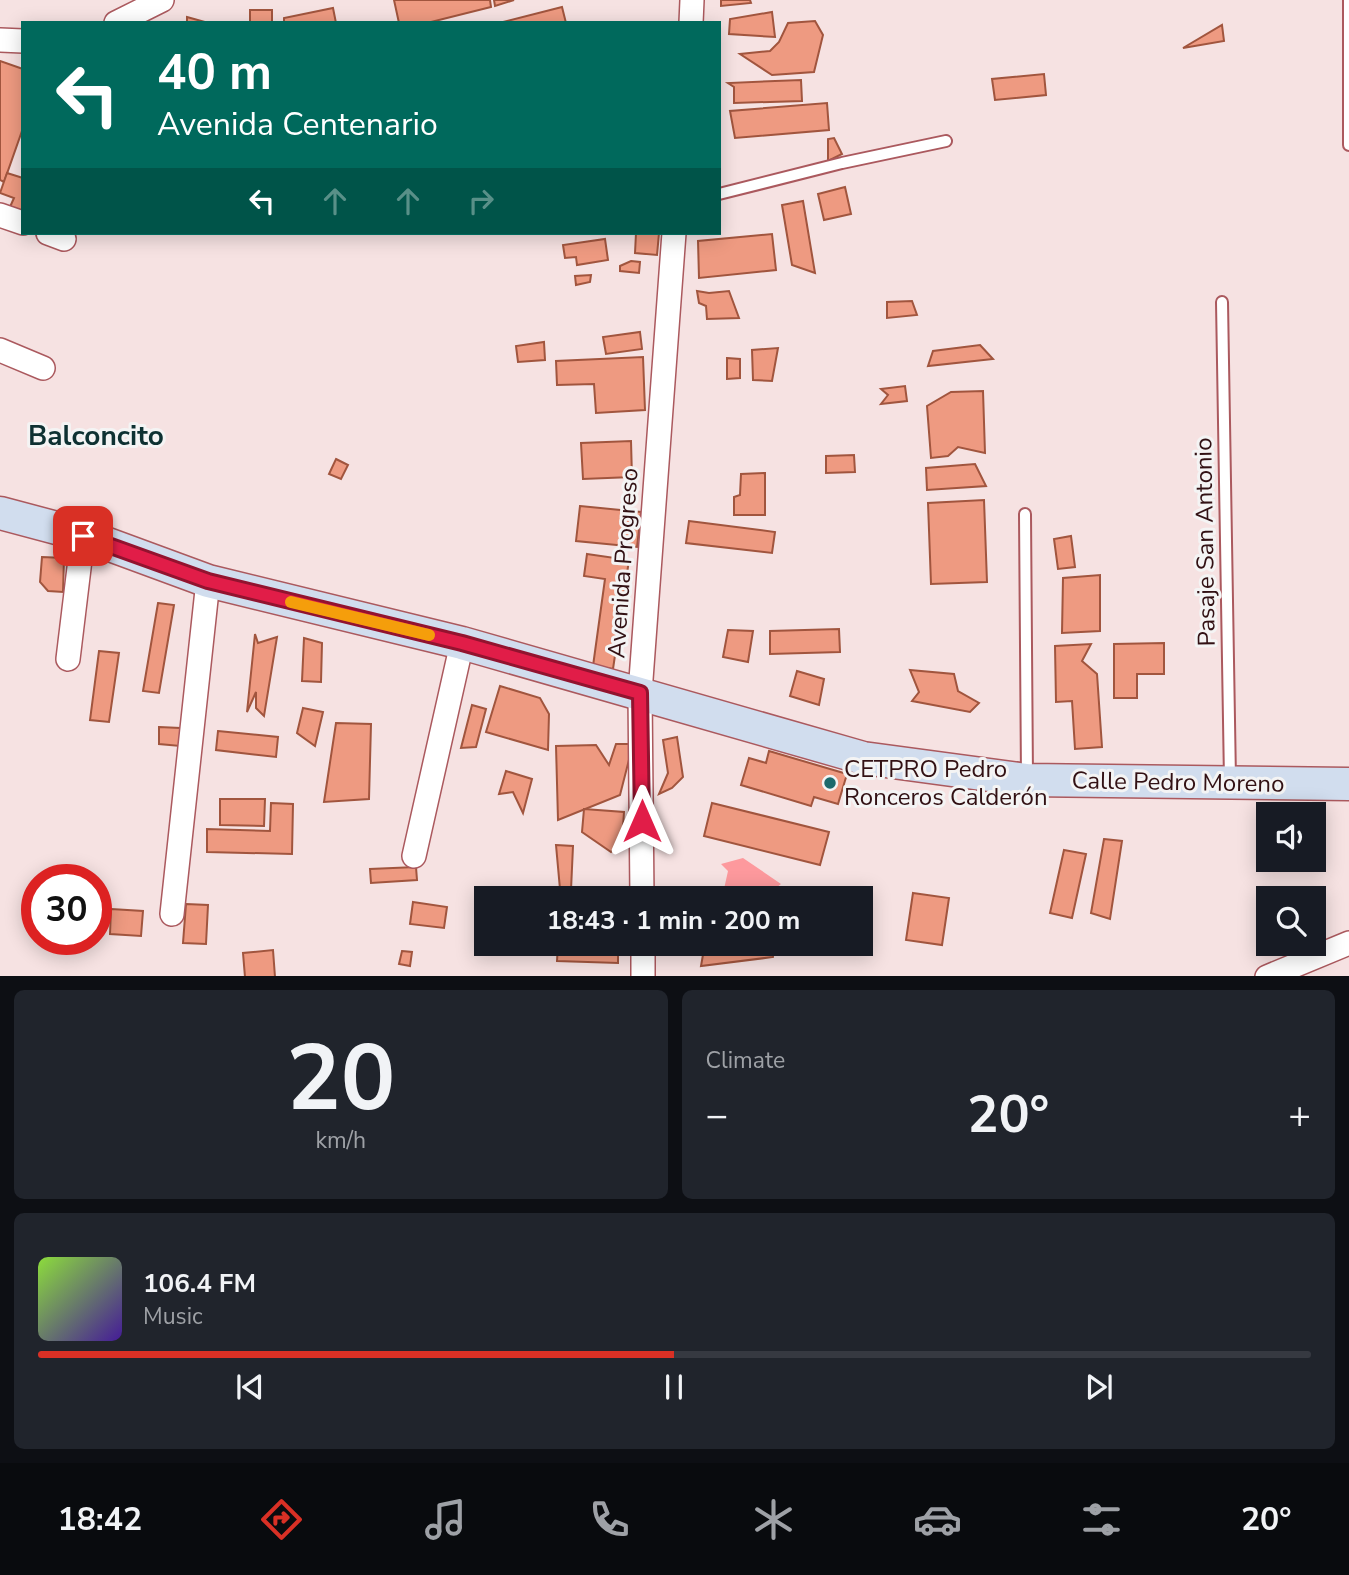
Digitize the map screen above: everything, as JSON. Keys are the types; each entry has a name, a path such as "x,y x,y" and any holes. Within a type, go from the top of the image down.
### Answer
{"main road":[{"name":"Calle Pedro Moreno","path":"0,513 83,536 208,581 462,643 863,758 1027,780 1349,784"}],"street":[{"path":"120,21 162,0"},
{"path":"691,21 692,0"},
{"path":"0,40 21,41"},
{"path":"0,215 21,222"},
{"name":"Avenida Progreso","path":"642,886 640,693 674,235"},
{"path":"0,350 43,368"},
{"path":"68,659 83,536"},
{"path":"172,914 208,581"},
{"path":"414,856 462,643"},
{"path":"1275,975 1349,943"},
{"path":"643,956 643,976"}],"lane":[{"path":"1349,0 1349,145"},
{"path":"721,193 842,163 946,141"},
{"name":"Pasaje San Antonio","path":"1222,302 1230,782"},
{"path":"1025,514 1027,780"}],"shaded area":[{"path":"743,858 781,884 725,886 728,871 721,864"}],"building":[{"path":"394,0 490,0 491,7 435,21 399,21"},
{"path":"494,0 514,0 495,6"},
{"path":"721,0 750,0 751,3 721,6"},
{"path":"562,7 566,21 507,21"},
{"path":"333,8 336,21 284,21 284,18"},
{"path":"250,10 272,10 272,21 250,21"},
{"path":"772,12 775,37 729,34 730,19"},
{"path":"815,21 823,35 814,72 772,75 740,54 770,51 779,42 788,23"},
{"path":"1222,25 1224,41 1183,48"},
{"path":"0,61 21,68 21,134 4,182 0,180"},
{"path":"1044,74 1046,95 995,100 992,79"},
{"path":"801,80 802,101 734,103 734,87 728,83"},
{"path":"827,103 829,130 735,138 730,111"},
{"path":"834,138 842,154 828,161 828,139"},
{"path":"7,173 21,177 21,210 10,207 14,198 0,193"},
{"path":"845,187 851,214 824,220 818,194"},
{"path":"803,201 815,273 792,265 782,205"},
{"path":"772,234 776,270 699,278 698,241"},
{"path":"636,235 659,235 657,255 635,253"},
{"path":"605,239 608,260 577,265 576,257 565,258 563,245"},
{"path":"631,261 640,262 639,273 620,271 620,266"},
{"path":"591,275 590,282 576,285 575,276"},
{"path":"697,291 729,291 739,318 707,319 706,306 699,303"},
{"path":"912,301 917,315 887,318 887,302"},
{"path":"640,332 642,349 606,354 603,337"},
{"path":"544,342 545,360 518,362 516,346"},
{"path":"980,345 993,359 928,366 933,351"},
{"path":"778,348 772,381 753,380 752,350"},
{"path":"643,357 645,410 596,413 594,384 557,385 556,361"},
{"path":"727,358 740,359 740,378 727,379"},
{"path":"905,386 907,401 881,404 888,395 881,389"},
{"path":"983,391 985,453 958,447 948,456 931,458 927,406 951,392"},
{"path":"631,441 632,477 583,479 581,443"},
{"path":"854,455 855,472 826,473 826,456"},
{"path":"336,459 348,465 341,479 329,474"},
{"path":"975,464 986,486 927,490 926,468"},
{"path":"765,473 765,515 734,515 734,497 740,495 741,474"},
{"path":"984,500 987,582 931,584 928,503"},
{"path":"580,506 641,512 637,547 576,541"},
{"path":"689,521 775,532 772,553 686,543"},
{"path":"1071,536 1075,567 1058,569 1054,539"},
{"path":"587,554 629,560 613,669 593,666 605,579 584,576"},
{"path":"42,557 64,558 63,592 48,591 40,582"},
{"path":"1100,575 1100,631 1062,633 1063,578"},
{"path":"158,603 174,605 159,693 143,691"},
{"path":"839,629 840,652 770,654 770,631"},
{"path":"728,630 753,631 748,662 723,657"},
{"path":"255,634 258,643 277,637 264,716 256,708 256,692 247,712"},
{"path":"304,638 322,643 321,682 302,681"},
{"path":"1164,643 1164,674 1137,674 1137,698 1114,698 1114,644"},
{"path":"1091,644 1082,661 1097,674 1102,747 1075,749 1072,701 1056,702 1055,646"},
{"path":"99,651 119,653 109,722 90,720"},
{"path":"910,670 954,674 958,691 979,703 970,712 912,701 919,692"},
{"path":"797,671 824,679 819,705 790,696"},
{"path":"500,686 540,698 549,714 548,750 486,732"},
{"path":"472,705 486,709 476,747 461,748"},
{"path":"303,708 323,712 315,746 297,733"},
{"path":"336,723 371,724 369,799 324,802"},
{"path":"159,727 180,728 180,746 159,744"},
{"path":"218,731 278,737 276,757 216,750"},
{"path":"677,737 683,777 672,788 659,794 668,773 663,740"},
{"path":"616,744 633,744 620,795 558,820 556,746 596,745 609,765"},
{"path":"769,751 847,774 838,804 814,797 811,806 741,785 749,758 766,763"},
{"path":"506,771 532,779 523,813 513,792 499,794"},
{"path":"220,799 265,799 264,826 220,825"},
{"path":"271,803 293,804 292,854 207,852 207,829 270,831"},
{"path":"712,803 829,832 820,865 704,836"},
{"path":"584,809 624,812 622,843 611,852 582,832"},
{"path":"1104,839 1122,841 1110,919 1091,913"},
{"path":"556,845 573,846 571,886 560,886"},
{"path":"1064,850 1086,854 1072,918 1050,913"},
{"path":"416,867 417,880 371,883 370,869"},
{"path":"913,893 949,898 942,945 906,940"},
{"path":"413,902 447,907 444,928 410,924"},
{"path":"186,904 208,905 206,944 183,943"},
{"path":"112,909 143,911 141,936 112,934"},
{"path":"273,950 275,976 245,976 243,953"},
{"path":"402,951 412,952 410,966 399,964"},
{"path":"557,956 618,956 618,963 557,961"},
{"path":"703,956 773,956 773,957 701,966"}],"slow traffic":[{"path":"291,602 429,635"}],"place":[{"name":"CETPRO Pedro Ronceros Calderón","path":"830,783"}],"district":[{"name":"Balconcito","path":"96,436"}],"route":[{"path":"83,536 208,581 462,643 640,693 642,821"}]}
